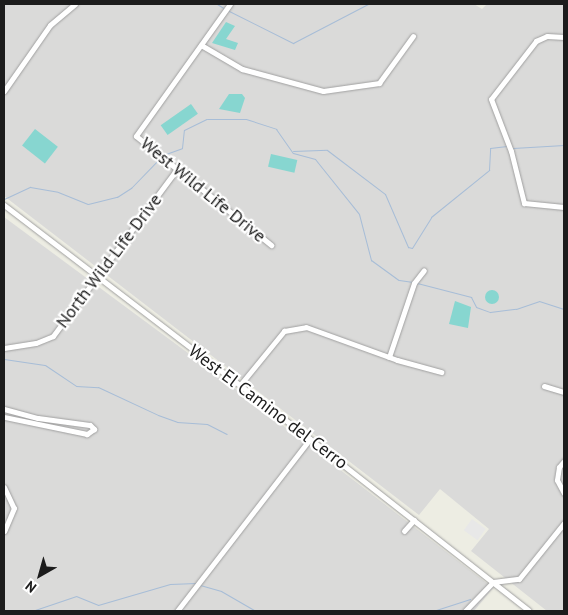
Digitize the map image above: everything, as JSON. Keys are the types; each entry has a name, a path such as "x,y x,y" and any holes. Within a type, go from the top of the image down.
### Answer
{"street":[{"path":"4,91 50,25 75,4"},
{"path":"230,4 201,45 242,68 323,91 379,84 413,36"},
{"path":"564,37 547,36 536,41 491,99 512,151 524,202 528,206 564,208"},
{"name":"West Wild Life Drive","path":"201,45 136,136 271,245"},
{"name":"North Wild Life Drive","path":"4,348 36,343 53,336 98,278 177,169"},
{"name":"West El Camino del Cerro","path":"4,205 310,439 529,611"},
{"path":"389,357 414,284 424,270"},
{"path":"240,385 279,336 296,329 313,328 389,357 441,372"},
{"path":"544,386 564,392"},
{"path":"4,408 38,418 90,424 94,429 87,434 4,417"},
{"path":"177,611 310,439"},
{"path":"564,461 559,467 557,480 564,493"},
{"path":"4,487 14,508 4,531"},
{"path":"404,531 414,520"},
{"path":"465,611 493,582 519,579 564,523"}],"shaded area":[{"path":"4,4 474,4 482,9 487,4 564,4 564,611 547,611 471,551 489,529 440,489 419,515 4,196"},
{"path":"226,22 235,26 226,39 238,43 235,50 212,43"},
{"path":"229,94 242,94 245,98 240,113 219,109"},
{"path":"191,104 198,114 168,135 161,125"},
{"path":"35,129 58,147 45,163 22,146"},
{"path":"271,154 297,160 294,173 268,167"},
{"path":"4,217 211,370 493,588 474,611 4,611"},
{"path":"489,290 495,290 499,297 495,304 489,304 485,300 485,294"},
{"path":"455,301 471,307 468,328 449,324"},
{"path":"472,519 486,529 478,540 464,530"}],"waterway":[{"path":"217,4 225,9"},
{"path":"229,11 293,43 368,4"},
{"path":"163,155 182,148 184,130 207,119 246,119 276,129 293,153 315,159 359,214 371,260 399,280 413,282"},
{"path":"513,148 564,145"},
{"path":"293,151 327,150 385,194 408,247 412,248 431,217 489,170 490,148 507,146"},
{"path":"4,199 30,187 58,192 88,204 117,197 131,188 160,158"},
{"path":"417,283 471,297 476,307 490,312 516,309 539,301 564,309"},
{"path":"4,359 45,365 76,386 98,387 177,422 207,424 227,434"},
{"path":"32,611 76,596 98,605 170,584 196,583"},
{"path":"200,585 221,591 255,611"},
{"path":"433,611 470,599"}]}
